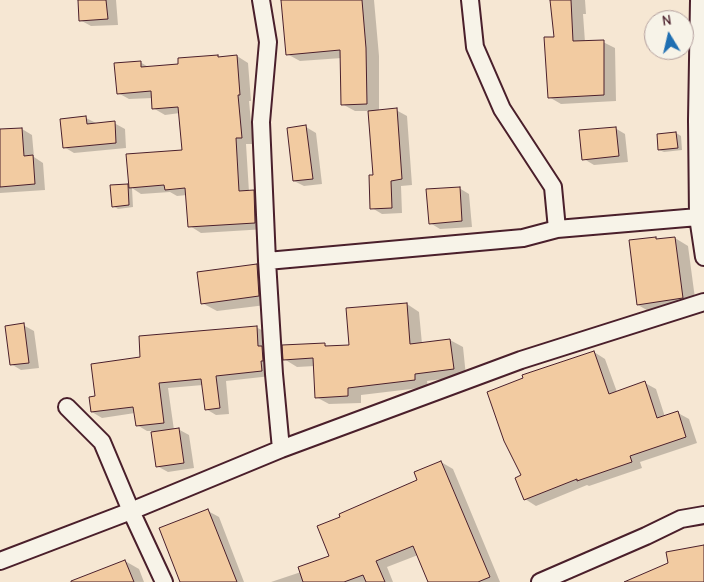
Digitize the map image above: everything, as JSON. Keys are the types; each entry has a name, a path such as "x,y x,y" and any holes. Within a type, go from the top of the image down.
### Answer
{"street":[{"path":"261,0 268,42 261,122 267,261 281,449"},
{"path":"470,0 474,47 502,109 554,187 557,229"},
{"path":"699,0 698,218 704,256"},
{"path":"267,261 523,238 557,229 698,218"},
{"path":"0,561 131,511 281,449 521,360 704,302"},
{"path":"67,407 102,442 164,582"},
{"path":"540,582 681,519 704,515"}],"building":[{"path":"78,0 106,0 108,19 79,21"},
{"path":"281,0 362,0 366,48 367,104 341,105 340,50 286,55"},
{"path":"550,0 571,0 573,41 604,40 604,95 548,98 544,37 554,37"},
{"path":"218,55 218,57 237,55 242,138 236,138 239,191 254,190 255,223 188,227 185,188 165,190 164,185 129,188 126,154 182,150 178,107 152,109 151,91 117,94 114,63 141,61 141,67 178,64 178,58"},
{"path":"397,108 402,179 391,181 392,208 370,209 369,175 373,175 368,111"},
{"path":"86,116 87,124 115,121 116,143 63,148 60,119"},
{"path":"306,125 313,179 293,181 287,128"},
{"path":"616,127 619,156 582,160 579,130"},
{"path":"22,128 24,156 33,155 35,184 0,187 0,129"},
{"path":"676,132 678,148 658,150 657,134"},
{"path":"128,184 129,205 112,207 110,185"},
{"path":"460,187 462,221 429,224 426,189"},
{"path":"656,237 656,239 675,237 683,298 637,305 629,240"},
{"path":"257,264 259,296 201,304 197,272"},
{"path":"407,303 410,344 450,339 454,369 415,374 415,380 348,388 348,396 315,398 313,358 283,360 282,345 325,343 325,346 349,345 346,308"},
{"path":"24,323 29,363 10,365 5,326"},
{"path":"257,326 258,346 262,346 262,371 216,376 220,408 205,410 201,379 159,383 164,423 136,426 133,407 91,412 89,397 95,396 91,364 140,357 139,336"},
{"path":"594,351 609,394 645,381 657,418 678,411 686,437 630,456 632,462 577,481 577,479 524,500 515,478 521,475 504,441 487,392 523,378 522,375"},
{"path":"179,428 184,463 156,467 151,432"},
{"path":"441,461 490,577 478,582 428,582 413,546 376,561 385,582 366,582 363,575 344,582 303,582 298,567 329,556 317,526 340,517 339,514 417,480 414,472"},
{"path":"208,509 237,582 180,582 159,528"},
{"path":"704,545 704,582 624,582 668,563 666,552"},
{"path":"125,560 134,582 71,582 71,581"}]}
